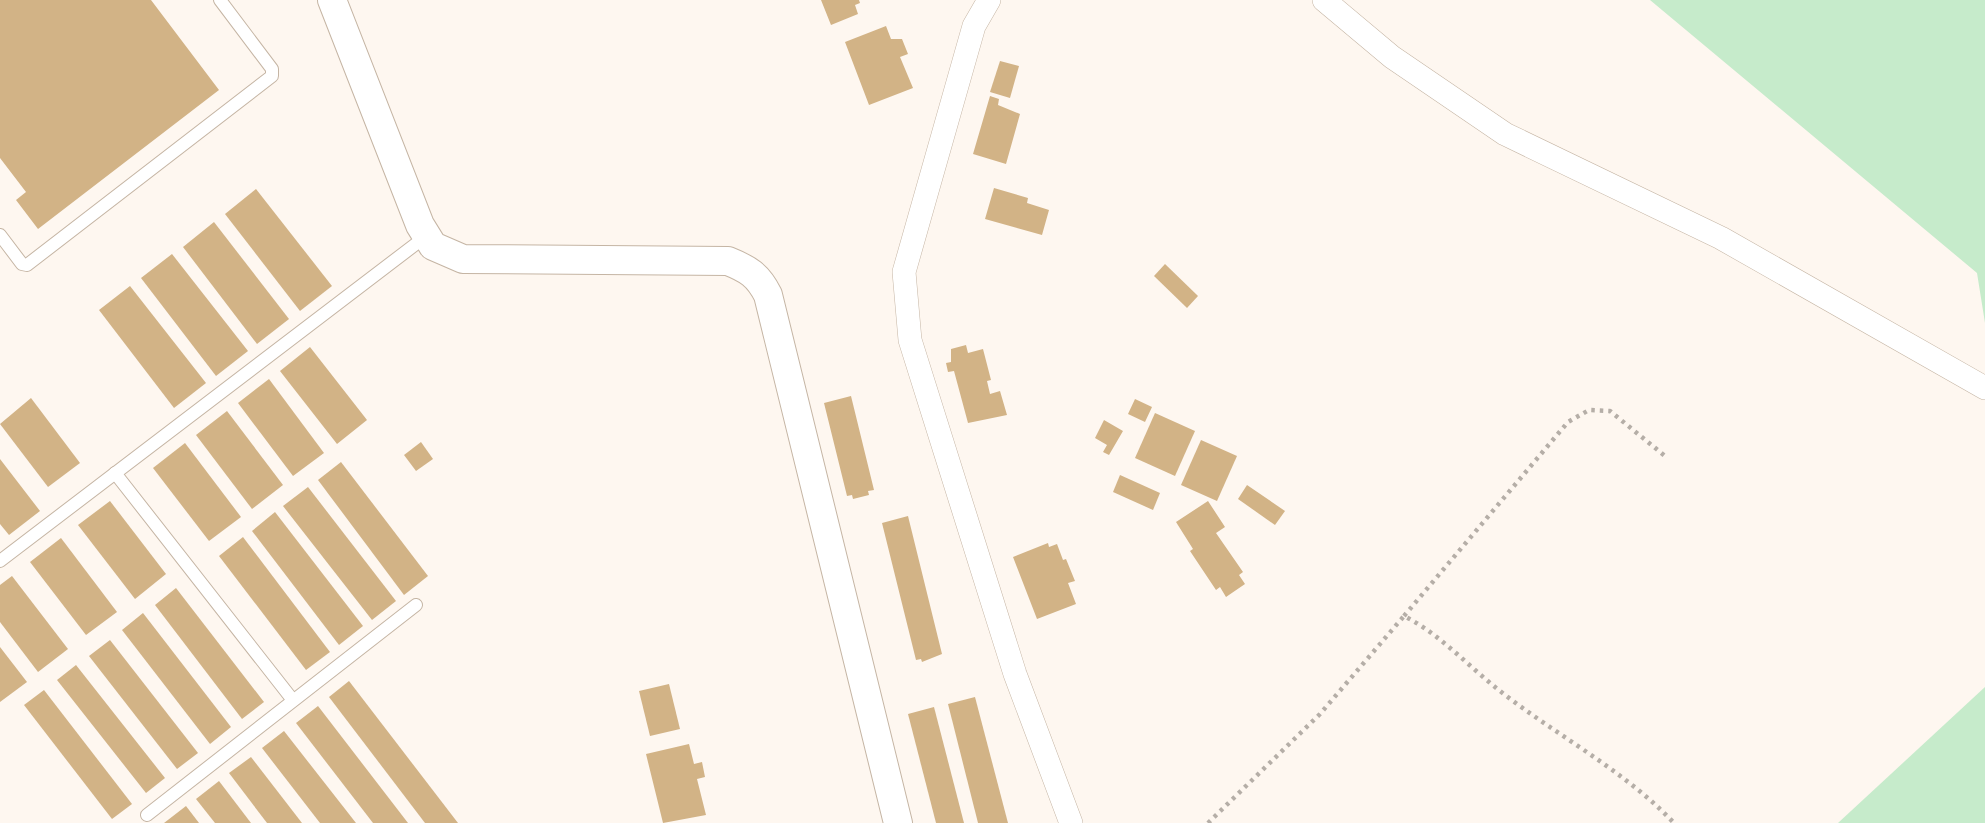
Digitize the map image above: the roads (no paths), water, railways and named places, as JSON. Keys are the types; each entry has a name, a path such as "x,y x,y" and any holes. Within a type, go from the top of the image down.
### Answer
{"street":[{"path":"332,0 406,197 425,237 443,253 463,259 704,259 728,261 751,271 760,279 768,295 898,823"},
{"path":"989,0 974,26 904,272 905,305 910,340 1015,674 1071,823"},
{"path":"1324,0 1392,57 1505,134 1721,238 1985,388"}],"lane":[{"path":"0,236 22,264 27,265 272,76 272,68 220,0"},
{"path":"0,561 425,237"},
{"path":"115,473 292,699"},
{"path":"147,815 292,699 416,605"}]}
